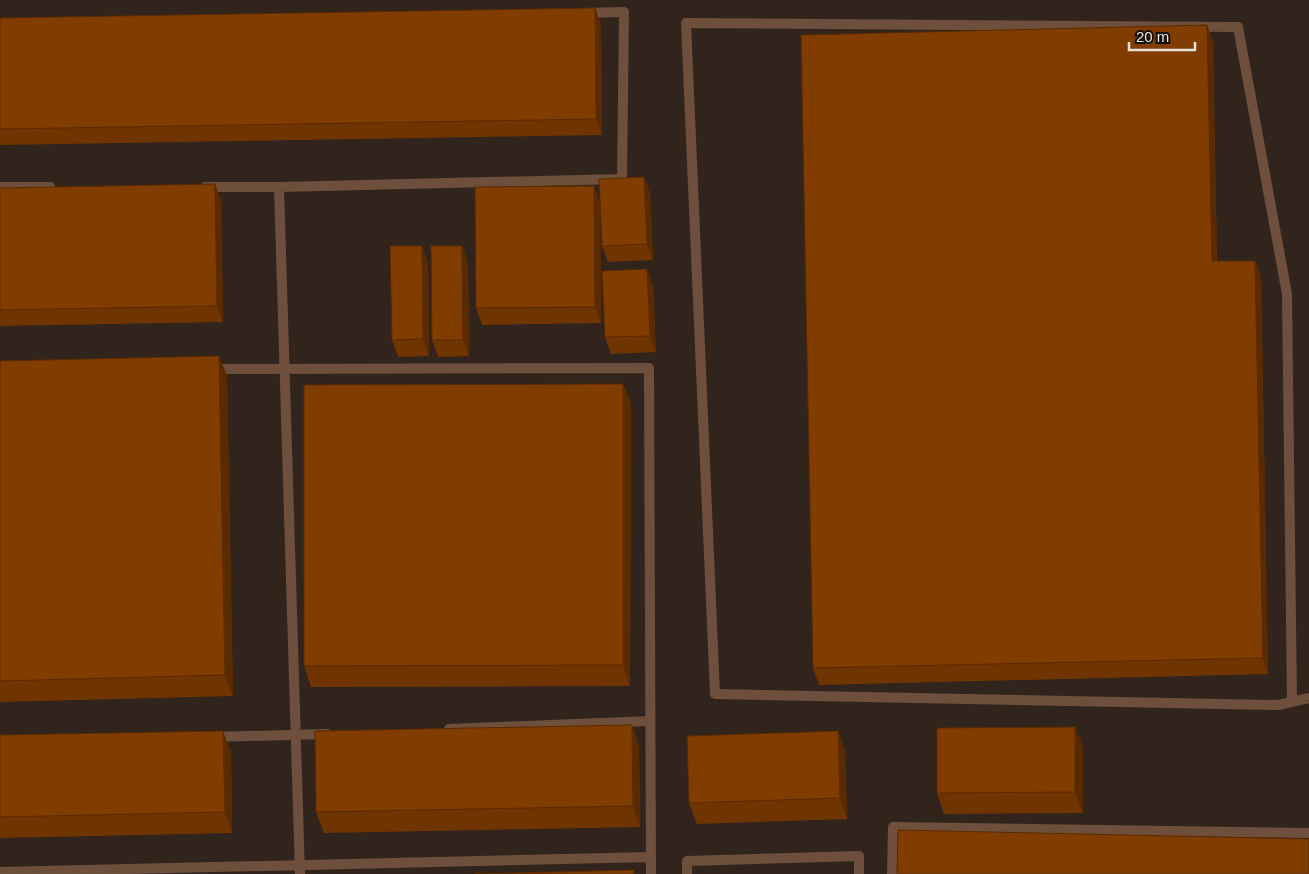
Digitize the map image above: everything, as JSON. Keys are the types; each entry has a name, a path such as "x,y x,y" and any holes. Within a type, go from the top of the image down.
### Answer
{"lane":[{"path":"199,187 622,179 624,12 575,13"},
{"path":"1292,702 1287,294 1238,27 686,23 715,694 1278,704 1292,702 1309,698"},
{"path":"0,187 60,187"},
{"path":"278,187 300,869"},
{"path":"196,370 649,368 651,874"},
{"path":"434,730 650,721"},
{"path":"197,738 335,733"},
{"path":"892,874 893,827 1309,833"},
{"path":"687,874 687,861 859,856 859,874"},
{"path":"0,872 300,869 651,857"}],"building":[{"path":"595,8 596,119 0,129 0,18"},
{"path":"1207,25 1212,261 1255,261 1263,658 813,668 801,35"},
{"path":"644,177 647,244 602,246 599,179"},
{"path":"215,184 217,306 0,310 0,188"},
{"path":"594,186 595,307 476,308 475,187"},
{"path":"390,246 422,246 423,339 392,340"},
{"path":"431,246 462,246 463,340 432,340"},
{"path":"647,269 650,336 605,337 602,271"},
{"path":"219,356 225,675 0,681 0,361"},
{"path":"623,384 623,665 304,666 304,385"},
{"path":"632,725 633,806 316,812 315,731"},
{"path":"1075,727 1075,792 937,793 937,728"},
{"path":"223,731 225,812 0,817 0,735"},
{"path":"838,731 840,798 689,803 687,736"},
{"path":"898,830 1309,839 1309,874 897,874"},
{"path":"634,870 634,874 474,874"}]}
